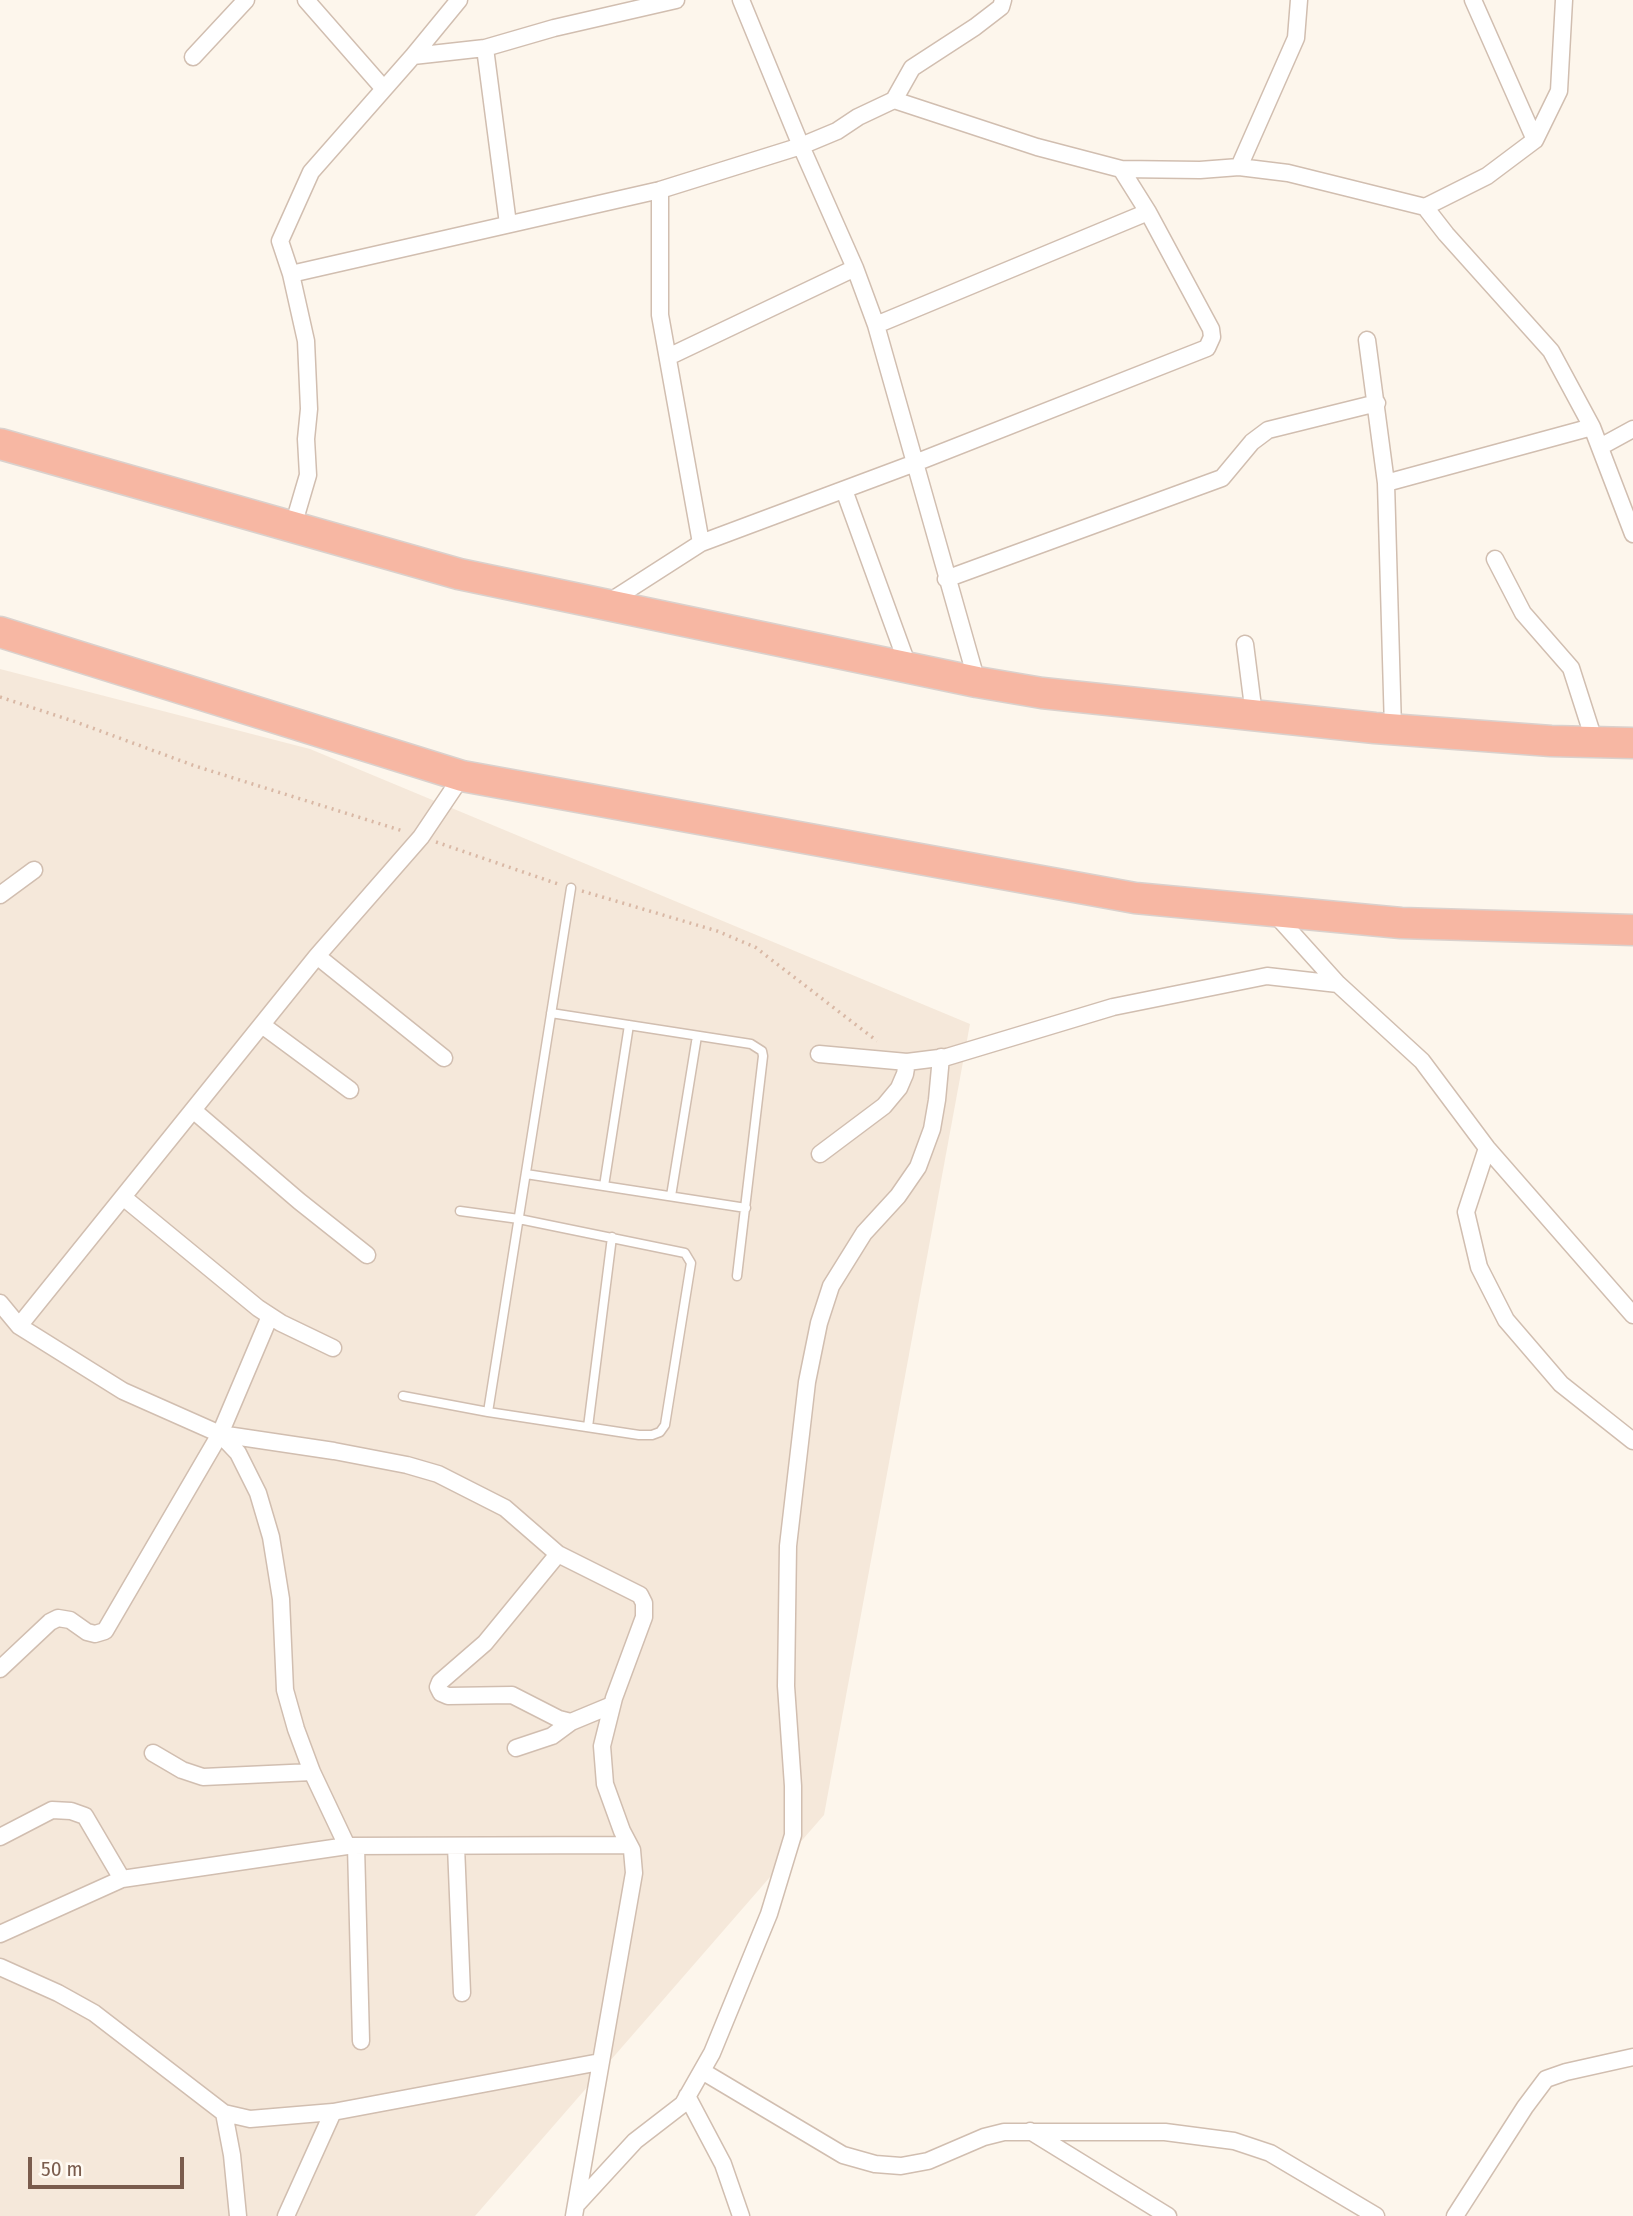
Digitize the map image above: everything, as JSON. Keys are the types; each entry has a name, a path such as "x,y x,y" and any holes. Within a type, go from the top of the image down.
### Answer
{"highway":[{"path":"0,444 459,574 977,682 1042,693 1393,729 1595,743 1633,743"},
{"path":"0,632 462,776 1135,898 1401,923 1633,930"}],"street":[{"path":"193,57 246,0"},
{"path":"306,0 384,89"},
{"path":"293,526 307,475 309,409 306,341 291,274 280,241 310,172 413,56 458,0"},
{"path":"413,56 485,48 554,28 676,0"},
{"path":"741,0 855,268 876,325 977,682"},
{"path":"291,274 660,190 801,146 837,131 858,117 894,100 912,68 975,27 1001,7 1003,0"},
{"path":"1239,167 1296,38 1299,0"},
{"path":"1473,0 1535,140"},
{"path":"1425,207 1487,176 1535,140 1559,91 1564,0"},
{"path":"485,48 508,224"},
{"path":"894,100 1037,147 1121,169 1200,170 1239,167 1288,173 1425,207 1551,351 1592,427 1633,534"},
{"path":"606,604 701,543 844,491 1207,348 1212,337 1210,329 1148,212 1121,169"},
{"path":"660,190 660,315 701,543"},
{"path":"876,325 1148,212"},
{"path":"668,357 855,268"},
{"path":"1367,340 1385,482 1393,729"},
{"path":"946,579 1222,478 1252,442 1268,430 1377,403"},
{"path":"1385,482 1592,427"},
{"path":"1600,447 1633,429"},
{"path":"844,491 908,666"},
{"path":"1495,559 1523,613 1571,668 1595,743"},
{"path":"1245,645 1254,715"},
{"path":"19,1326 317,956 421,837 462,776"},
{"path":"0,895 34,870"},
{"path":"1271,911 1338,984 1422,1061 1487,1147 1633,1315"},
{"path":"317,956 444,1058"},
{"path":"819,1054 907,1062 941,1058 1114,1007 1267,976 1338,984"},
{"path":"262,1025 350,1090"},
{"path":"575,2210 635,2141 683,2104 712,2053 769,1914 793,1835 793,1786 786,1686 788,1546 807,1382 818,1324 831,1286 864,1233 898,1196 918,1167 932,1129 941,1058"},
{"path":"820,1154 884,1106 899,1088 907,1062"},
{"path":"193,1110 367,1255"},
{"path":"1487,1147 1466,1212 1479,1267 1506,1320 1561,1384 1633,1441"},
{"path":"123,1197 271,1316 332,1348"},
{"path":"0,1303 19,1326 123,1391 220,1434 334,1451 438,1474 505,1508 558,1554 640,1595 644,1603 641,1628 612,1706 603,1746 605,1784 632,1850 634,1873 575,2210"},
{"path":"0,1669 50,1622 58,1618 70,1620 87,1632 95,1634 105,1631 220,1434 271,1316"},
{"path":"220,1434 237,1453 258,1493 271,1537 281,1599 285,1690 312,1772 351,1846 362,2041"},
{"path":"558,1554 485,1643 440,1682 438,1687 441,1693 448,1696 512,1695 559,1719 571,1722"},
{"path":"516,1748 552,1736 571,1722 612,1706"},
{"path":"153,1753 182,1770 204,1777 312,1772"},
{"path":"0,1837 52,1810 71,1811 85,1816 122,1879"},
{"path":"0,1934 122,1879 351,1846 629,1845"},
{"path":"456,1846 462,1993"},
{"path":"0,1967 58,1993 94,2013 223,2113 250,2119 333,2112 600,2062"},
{"path":"1455,2216 1546,2079 1633,2057"},
{"path":"702,2071 842,2155 875,2164 901,2165 928,2161 984,2137 1004,2132 1165,2132 1234,2141 1270,2153 1376,2216"},
{"path":"687,2096 723,2164 741,2216"},
{"path":"286,2216 333,2112"},
{"path":"223,2113 232,2155 238,2216"},
{"path":"1030,2131 1168,2216"}],"lane":[{"path":"488,1412 571,888"},
{"path":"551,1013 751,1044 762,1051 737,1276"},
{"path":"604,1186 629,1025"},
{"path":"671,1196 697,1035"},
{"path":"526,1174 746,1208"},
{"path":"403,1396 488,1412 652,1435 660,1432 665,1425 691,1263 685,1254 519,1219 460,1210"},
{"path":"587,1427 611,1237"}],"path":[{"path":"0,697 195,766 421,837 571,888 718,931 755,947 907,1062"}],"shaded area":[{"path":"0,669 310,749 970,1024 824,1815 475,2216 0,2216"}]}
